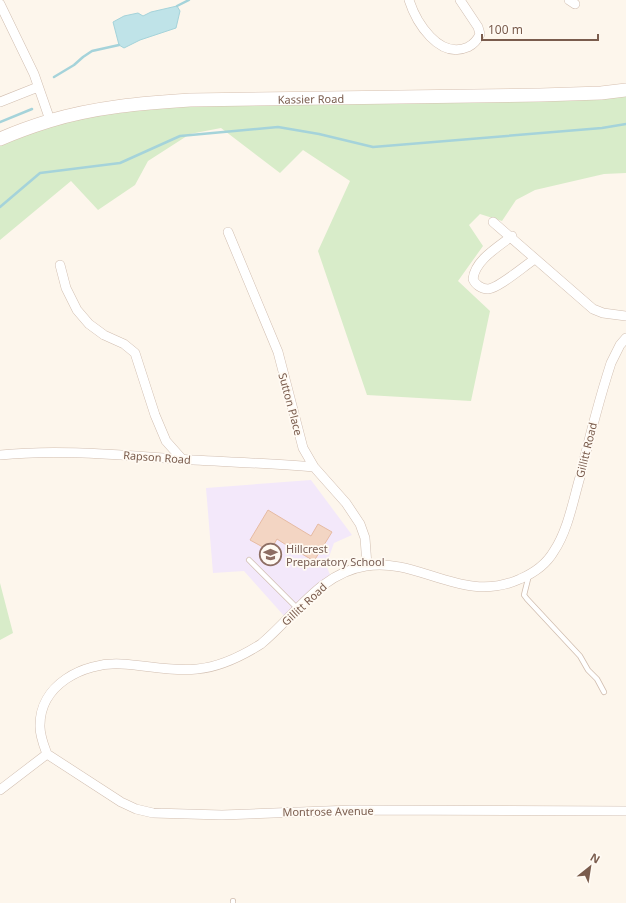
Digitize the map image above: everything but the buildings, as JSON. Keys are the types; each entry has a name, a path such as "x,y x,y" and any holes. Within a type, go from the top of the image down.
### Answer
{"main road":[{"name":"Kassier Road","path":"0,139 50,120 125,105 190,100 540,95 601,93 626,90"}],"street":[{"path":"409,0 416,17 435,41 443,46 461,49 474,44 480,34 478,27 460,0"},
{"path":"0,4 29,63 50,120"},
{"path":"0,102 38,87"},
{"path":"493,222 512,236 535,259 593,309 602,313 626,316"},
{"name":"Sutton Place","path":"228,232 278,352 303,448 314,468 346,503 360,524 365,538 367,565"},
{"path":"512,236 484,258 477,267 473,279 476,284 484,288 493,287 535,259"},
{"path":"60,265 66,288 77,310 89,324 104,335 124,344 135,353 155,416 166,441 182,459"},
{"name":"Gillitt Road","path":"47,754 40,728 42,712 47,698 53,690 70,675 108,664 178,670 194,670 219,665 250,651 261,644 325,583 347,571 367,565 396,567 477,587 500,586 528,575 542,566 559,542 570,511 610,363 620,345 626,338"},
{"name":"Rapson Road","path":"0,455 44,452 262,462 314,468"},
{"path":"0,790 47,754"},
{"name":"Montrose Avenue","path":"47,754 121,802 136,809 153,813 222,815 352,810 626,811"}],"lane":[{"path":"249,560 298,609"},
{"path":"528,575 524,595 527,600 580,656 588,670 597,679 604,692"}],"shaded area":[{"name":"Hillcrest Preparatory School","path":"311,480 352,535 334,543 326,565 331,577 285,617 244,571 213,573 206,488"}],"green space":[{"path":"626,90 626,173 604,174 535,190 516,200 502,221 480,214 469,225 483,246 458,281 490,311 471,401 367,395 318,251 350,181 303,150 280,173 221,128 190,134 148,161 135,185 98,210 71,181 0,240 0,139 125,105"},
{"path":"0,583 13,633 0,640"}],"water":[{"path":"177,6 180,11 176,28 140,40 124,48 119,45 113,22 124,16 138,13 143,16 151,12"}],"waterway":[{"path":"177,6 189,0"},
{"path":"54,77 74,65 92,51 119,45"},
{"path":"0,122 32,109"},
{"path":"0,207 40,173 120,163 180,136 278,127 319,134 373,147 602,128 626,124"}],"place":[{"name":"Hillcrest Preparatory School","path":"271,554"}]}
